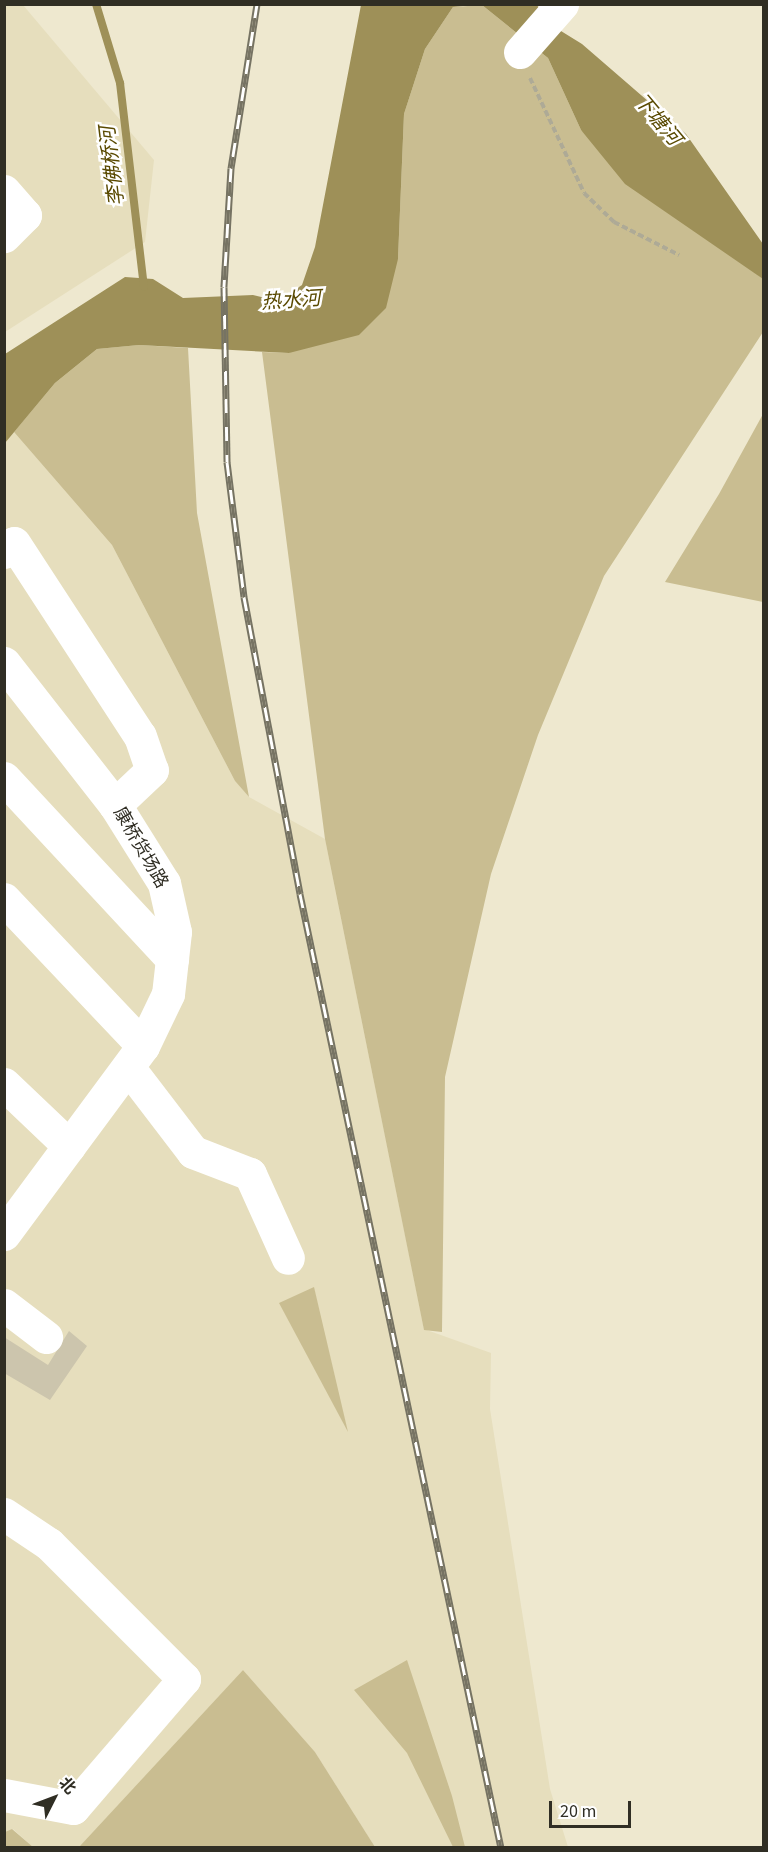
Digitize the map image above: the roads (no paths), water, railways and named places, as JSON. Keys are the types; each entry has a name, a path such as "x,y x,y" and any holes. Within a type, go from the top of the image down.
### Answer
{"street":[{"path":"520,52 560,7"},
{"path":"4,191 25,215 4,236"},
{"path":"4,552 14,543 140,736 152,770 115,805"},
{"name":"康桥货场路","path":"4,663 115,805 164,883 175,932 168,994 135,1057 4,1234"},
{"path":"4,778 172,959"},
{"path":"4,899 135,1057 193,1152 250,1174 288,1258"},
{"path":"4,1084 69,1146"},
{"path":"4,1305 46,1337"},
{"path":"4,1514 49,1544 184,1679 74,1808 6,1797"}],"water":[{"name":"热水河","path":"361,5 473,5 453,7 425,49 404,114 398,259 386,308 359,335 289,353 139,345 97,349 55,383 5,443 5,354 125,277 153,279 183,298 253,295 278,301 302,285 315,247"},
{"name":"下塘河","path":"482,5 537,5 548,23 582,44 686,134 763,244 763,279 625,184 581,130 548,58"}],"waterway":[{"name":"李佛桥河","path":"96,4 120,83 144,287"}],"railway":[{"path":"257,4 231,168 224,287 227,462 244,597 300,894 501,1848"}]}
